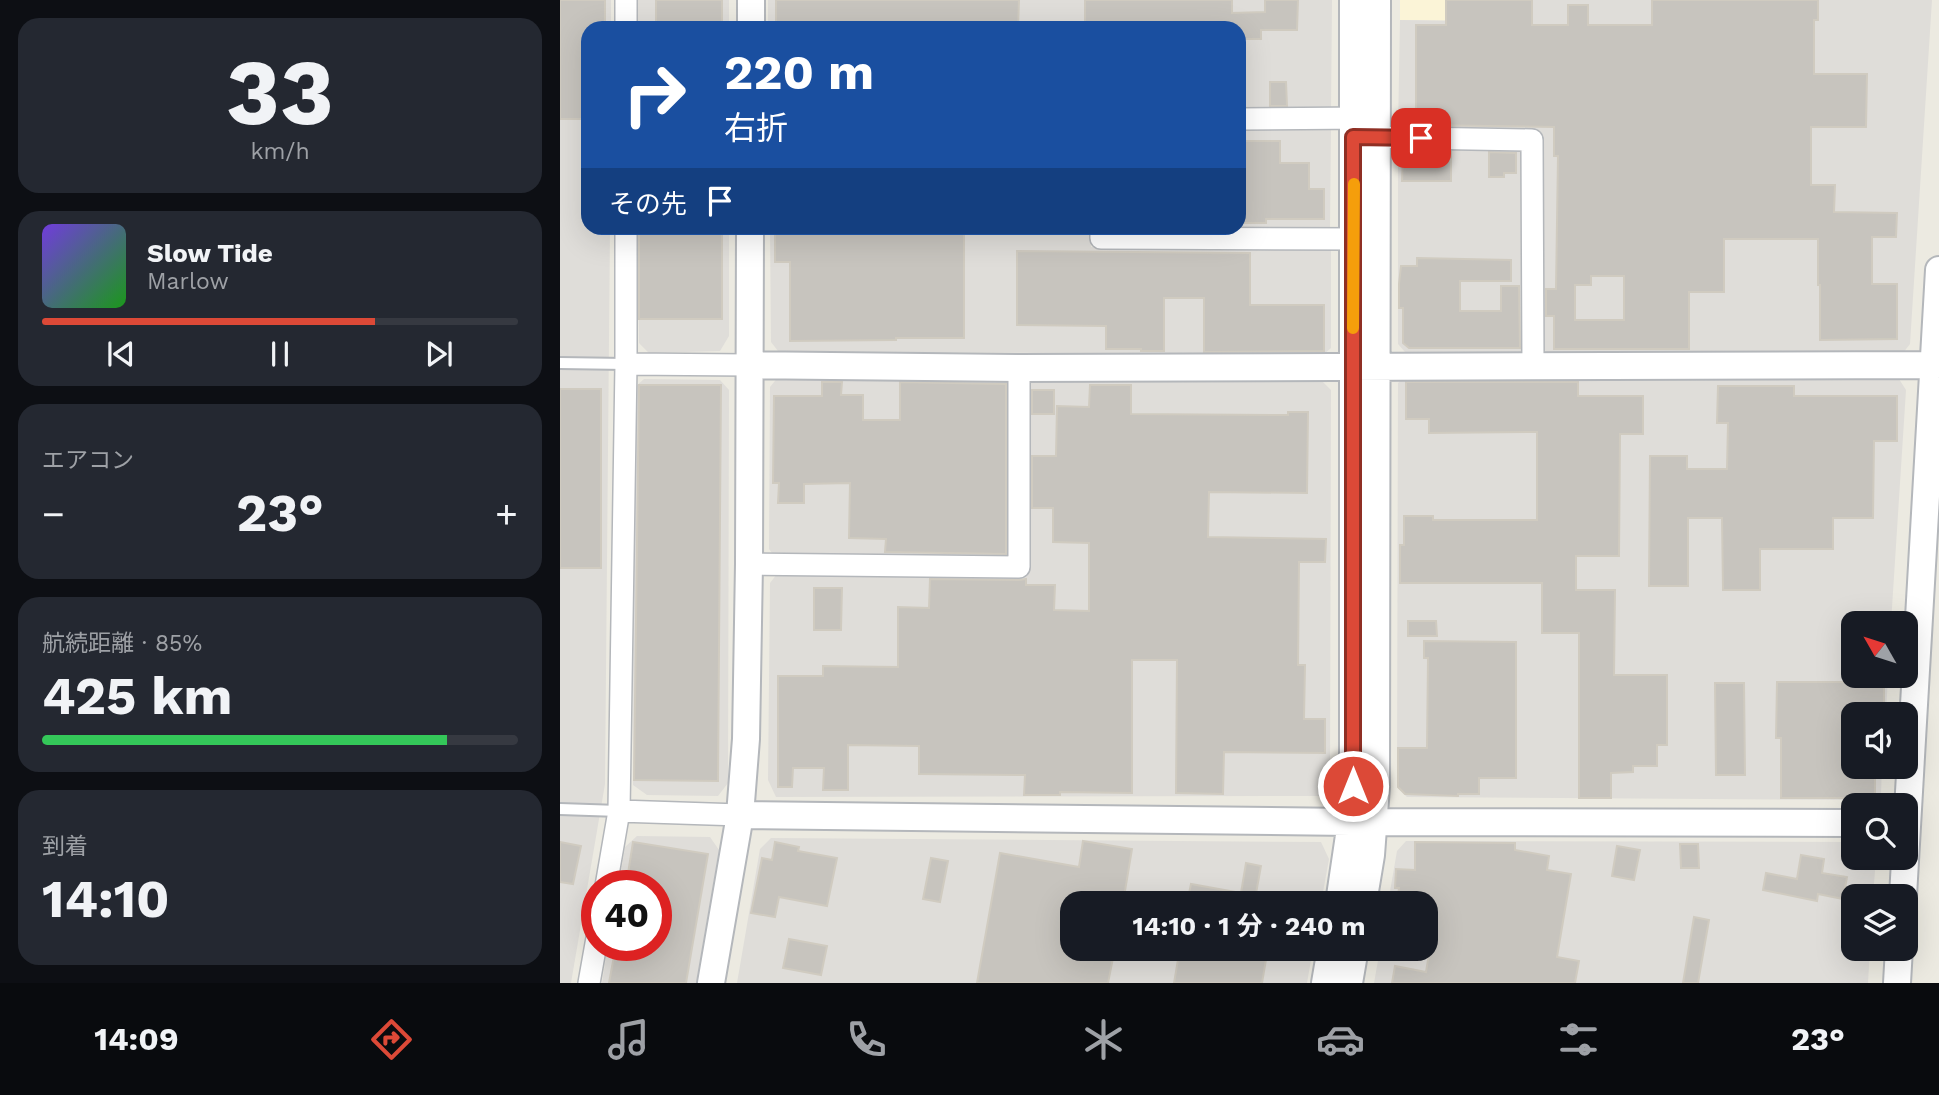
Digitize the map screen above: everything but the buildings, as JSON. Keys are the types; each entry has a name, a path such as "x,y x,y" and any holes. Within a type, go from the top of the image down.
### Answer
{"street":[{"path":"626,0 626,21"},
{"path":"751,0 751,21"},
{"path":"1342,891 1362,822 1376,787 1365,366 1365,128 1353,0"},
{"path":"1365,128 1377,0"},
{"path":"1246,120 1532,140 1533,365"},
{"path":"609,870 619,811 626,235"},
{"path":"711,983 740,815 746,739 750,235"},
{"path":"1101,235 1101,238 1365,239"},
{"path":"1909,793 1939,270"},
{"path":"626,364 1019,368 1934,365"},
{"path":"749,564 1019,567 1019,368"},
{"path":"619,811 740,815 1362,822 1841,823"},
{"path":"1362,822 1371,855 1365,891"},
{"path":"589,983 593,961"},
{"path":"1325,983 1329,961"},
{"path":"1349,983 1353,961"},
{"path":"1897,983 1898,961"}],"lane":[{"path":"560,363 626,364"},
{"path":"560,809 619,811"}],"shaded area":[{"path":"560,0 611,0 611,21 581,21 581,235 610,235 605,784 590,870 581,870 581,924 571,983 560,983"},
{"path":"637,0 729,0 729,21 637,21"},
{"path":"768,0 1332,0 1331,111 1246,111 1246,21 768,21"},
{"path":"1400,0 1478,0 1478,21 1400,20"},
{"path":"1478,0 1932,0 1910,344 1903,353 1548,353 1540,346 1540,132 1398,130 1400,20 1478,21"},
{"path":"1246,126 1331,127 1330,231 1246,230"},
{"path":"1398,145 1514,147 1524,155 1526,347 1522,352 1405,352 1398,344"},
{"path":"638,235 729,235 729,336 720,351 649,353 639,343"},
{"path":"770,235 1090,235 1091,247 1331,247 1331,348 1323,355 778,351 771,342"},
{"path":"779,376 1004,377 1012,385 1012,554 1004,560 777,560 769,549 770,387"},
{"path":"1405,376 1899,379 1906,390 1892,611 1841,611 1841,688 1887,688 1887,702 1841,702 1841,779 1882,779 1881,793 1841,793 1841,800 1407,797 1397,787 1398,383"},
{"path":"644,379 720,380 729,390 728,783 718,796 647,795 633,785 634,388"},
{"path":"1033,379 1321,380 1331,390 1330,784 1320,796 776,797 768,780 770,583 777,574 1024,575 1025,390"},
{"path":"637,836 710,837 719,850 696,983 602,983 605,961 672,961 672,870 621,870 625,847"},
{"path":"771,838 1321,842 1329,859 1323,891 1060,891 1060,961 1311,961 1307,983 737,983 760,849"},
{"path":"1406,841 1841,842 1841,870 1875,870 1874,884 1841,884 1841,961 1869,961 1868,983 1374,983 1378,961 1438,961 1438,891 1390,891 1397,851"}],"slow traffic":[{"path":"1353,328 1354,184"}],"route":[{"path":"1353,786 1353,137 1421,138"}]}
